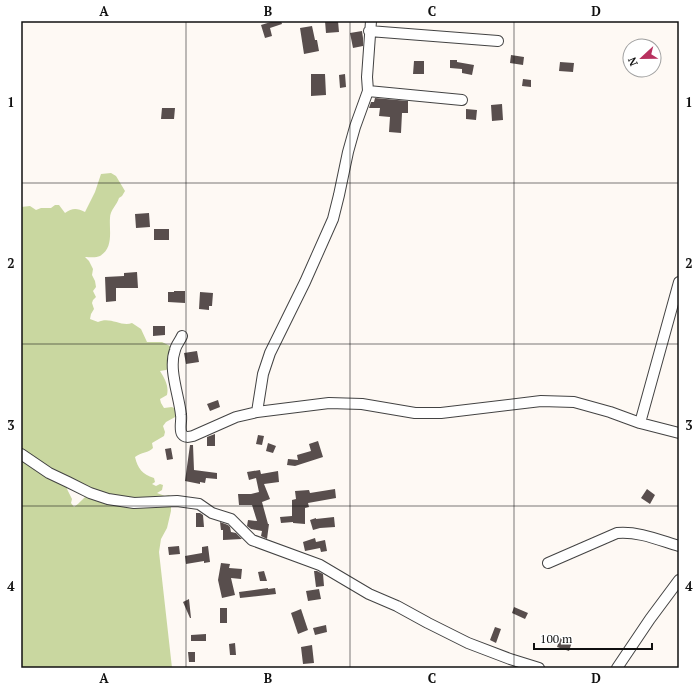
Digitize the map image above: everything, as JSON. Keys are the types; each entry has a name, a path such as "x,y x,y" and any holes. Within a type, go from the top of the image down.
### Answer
{"street":[{"path":"257,412 263,374 270,353 305,282 333,219 348,152 368,91 367,77 370,26 498,41"},
{"path":"368,91 462,100"},
{"path":"640,423 679,282"},
{"path":"182,336 175,351 173,365 182,417 181,431 186,437 193,436 226,423 236,417 257,412 329,403 362,404 415,413 441,413 541,401 574,402 610,412 640,423 679,433"},
{"path":"21,454 49,472 94,494 108,498 134,503 177,501 199,504 212,513 231,519 252,540 320,566 369,594 397,606 428,624 468,643 539,668"},
{"path":"548,563 617,533 627,532 638,534 679,546"},
{"path":"617,668 650,619 679,580"}],"green space":[{"path":"111,173 116,176 125,191 119,198 110,215 110,238 109,244 104,253 100,256 85,257 93,269 92,275 96,287 93,291 96,297 92,303 94,309 90,319 98,322 107,320 124,324 132,323 141,329 147,342 162,342 172,347 173,365 166,370 160,371 166,383 167,395 160,399 164,408 172,407 177,410 177,416 166,422 163,426 165,432 164,436 152,443 153,448 135,457 141,470 146,475 154,478 155,482 152,484 156,486 160,484 163,485 162,490 157,493 165,496 169,495 171,497 171,511 167,528 161,539 159,552 172,668 21,668 21,207 30,206 36,210 41,208 51,208 55,205 59,205 65,213 75,209 85,212 95,192 101,174","holes":["68,482 90,493 74,507 71,503 72,499 67,489"]}],"building":[{"path":"274,21 281,21 282,24 270,28 272,36 265,38 261,25"},
{"path":"325,21 338,21 339,32 326,33"},
{"path":"312,26 319,51 304,54 300,28"},
{"path":"362,31 363,46 353,48 350,33"},
{"path":"511,55 524,57 523,65 510,63"},
{"path":"450,60 457,60 457,62 474,65 472,75 462,73 462,69 450,68"},
{"path":"414,61 424,61 424,74 413,74"},
{"path":"560,62 574,63 573,72 559,71"},
{"path":"311,74 325,74 326,95 311,96"},
{"path":"345,74 346,87 340,88 339,75"},
{"path":"523,79 531,80 531,87 522,86"},
{"path":"375,98 408,101 408,113 402,113 401,133 389,132 390,117 379,116 380,108 369,108 371,102 374,102"},
{"path":"502,104 503,120 492,121 491,105"},
{"path":"162,108 175,108 174,119 161,119"},
{"path":"466,109 477,110 476,120 466,119"},
{"path":"149,213 150,227 136,228 135,214"},
{"path":"154,229 169,229 169,240 154,240"},
{"path":"137,272 138,288 116,288 116,301 106,302 105,277 124,276 124,273"},
{"path":"185,291 185,303 168,302 168,292"},
{"path":"200,292 213,293 212,306 209,306 209,310 199,309"},
{"path":"153,326 165,326 165,335 153,336"},
{"path":"197,351 199,362 186,364 184,353"},
{"path":"218,400 220,407 210,411 207,404"},
{"path":"215,434 215,446 207,446 207,437"},
{"path":"258,435 264,436 262,445 256,444"},
{"path":"318,441 323,457 295,466 287,465 288,459 298,460 297,455 311,451 309,444"},
{"path":"268,443 276,446 273,453 266,451"},
{"path":"190,445 193,445 194,470 217,473 217,479 206,478 205,483 200,482 200,484 185,481"},
{"path":"171,448 173,459 167,460 165,449"},
{"path":"260,470 261,474 278,471 279,482 264,484 270,499 262,502 269,524 267,539 261,536 262,531 251,529 247,526 248,520 257,521 252,505 239,505 238,494 251,494 259,492 256,478 249,480 247,472"},
{"path":"335,489 336,498 308,503 309,507 305,508 305,524 293,522 281,523 280,517 292,516 292,500 296,499 295,491 309,490 310,493"},
{"path":"647,489 655,495 650,504 641,498"},
{"path":"196,513 203,515 204,527 196,527"},
{"path":"334,517 335,527 313,530 310,520 316,518"},
{"path":"220,522 228,525 231,532 236,533 242,539 223,540 223,530 221,530"},
{"path":"315,538 316,542 325,540 327,551 321,552 320,548 305,551 303,542"},
{"path":"179,546 180,554 169,555 168,547"},
{"path":"208,546 210,562 204,563 204,561 186,564 185,556 202,553 202,547"},
{"path":"221,563 230,564 229,568 242,569 241,579 231,578 235,595 222,598 218,580"},
{"path":"264,571 267,581 260,581 258,572"},
{"path":"314,571 323,574 324,586 316,587"},
{"path":"275,588 276,594 240,598 239,592"},
{"path":"319,589 321,599 308,601 306,591"},
{"path":"189,599 191,618 183,602"},
{"path":"514,607 528,613 525,619 512,613"},
{"path":"220,608 227,608 227,623 220,623"},
{"path":"301,609 308,630 298,634 291,613"},
{"path":"326,625 327,632 315,635 313,628"},
{"path":"495,627 501,629 496,643 490,640"},
{"path":"206,634 206,641 191,641 191,635"},
{"path":"560,638 572,642 569,651 557,647"},
{"path":"235,643 236,655 230,655 229,644"},
{"path":"312,645 314,663 303,664 301,647"},
{"path":"188,652 195,652 195,662 189,662"}]}
